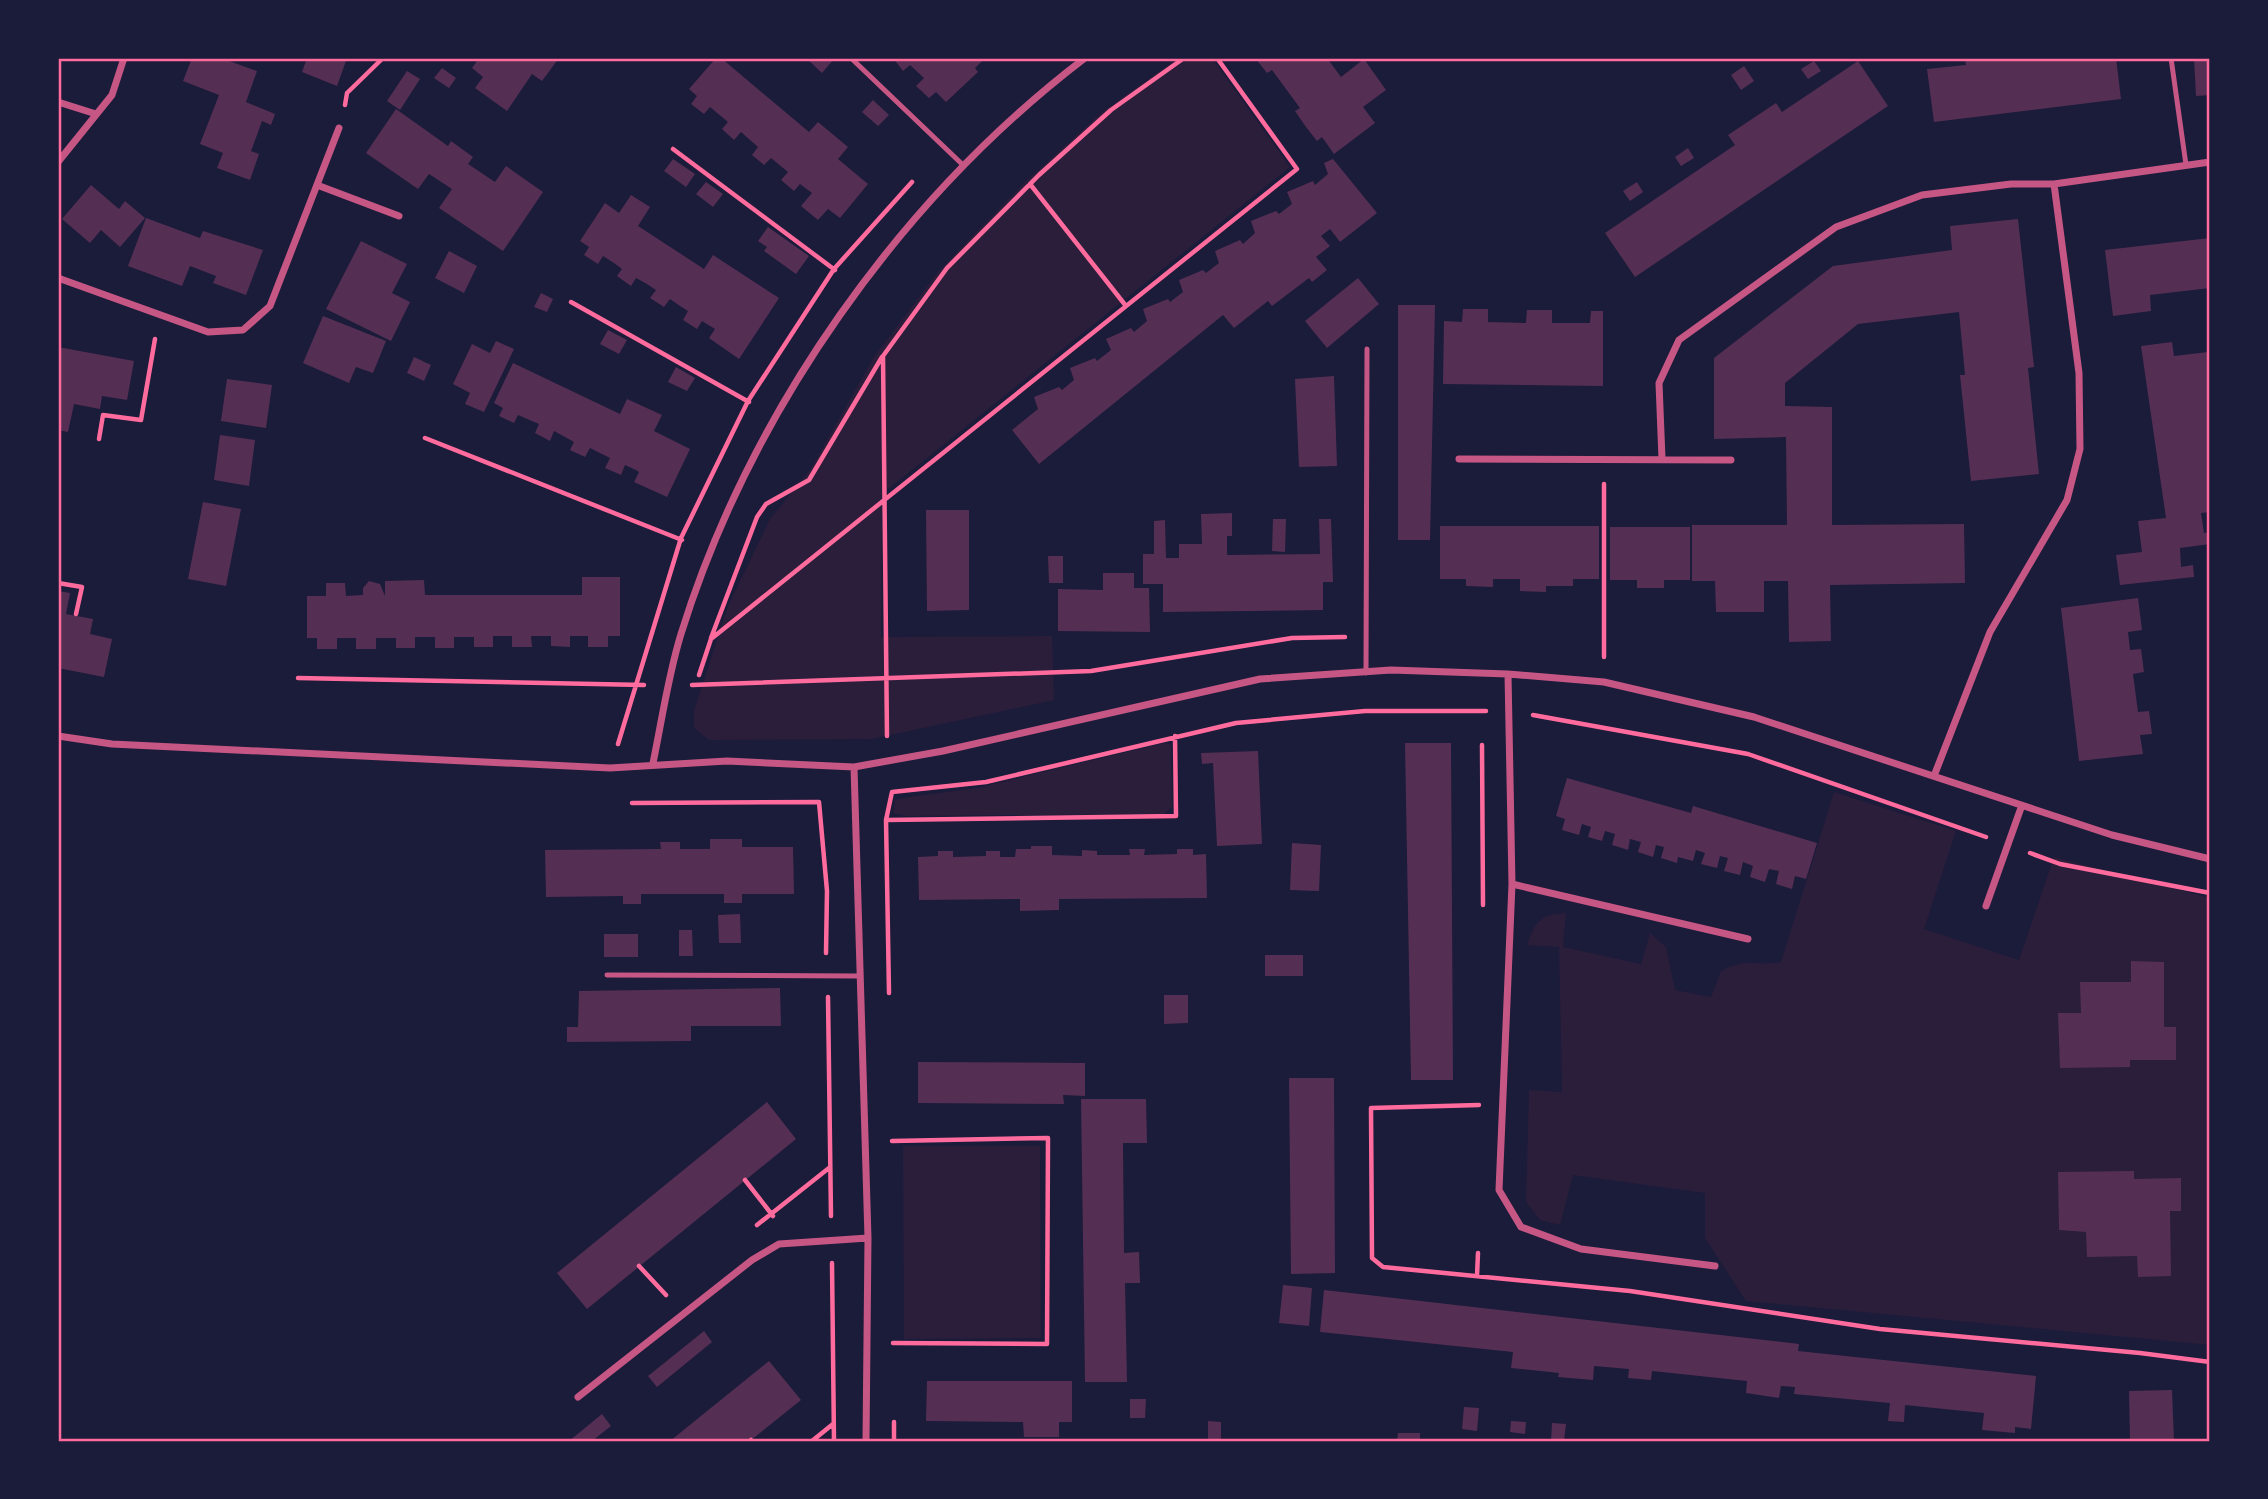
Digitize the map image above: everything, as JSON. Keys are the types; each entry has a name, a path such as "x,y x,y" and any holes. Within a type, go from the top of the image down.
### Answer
{"street":[{"path":"58,162 112,95 124,58"},
{"path":"653,763 680,635 709,559 774,416 858,287 964,166 1058,78 1085,58"},
{"path":"58,102 96,114"},
{"path":"58,278 208,332 243,330 270,306 339,128"},
{"path":"1662,459 1659,383 1679,340 1836,227 1922,195 2011,184 2054,184 2210,162"},
{"path":"1934,776 1990,632 2067,500 2080,449 2080,373 2054,184"},
{"path":"317,185 399,216"},
{"path":"1459,459 1731,460"},
{"path":"58,736 111,744 452,763 610,768 653,763 727,761 854,767 1259,679 1391,670 1508,674 1604,682 1754,717 2112,835 2210,859"},
{"path":"1508,674 1512,884 1499,1189 1521,1227 1581,1249 1715,1266"},
{"path":"854,767 868,1238 866,1441"},
{"path":"1986,906 2022,805"},
{"path":"1512,884 1748,939"},
{"path":"578,1397 752,1260 779,1244 868,1238"}],"lane":[{"path":"850,58 964,166"},
{"path":"2171,58 2186,165"},
{"path":"1366,673 1367,349"},
{"path":"607,975 859,976"}],"path":[{"path":"339,128 347,93 383,58"},
{"path":"695,685 757,517 765,504 809,480 883,356 947,268 1030,184 1111,110 1184,58"},
{"path":"711,639 1297,170 1217,58"},
{"path":"673,149 858,287"},
{"path":"1030,184 1126,306"},
{"path":"571,302 774,416"},
{"path":"99,439 103,415 141,420 159,314"},
{"path":"883,356 888,761 892,792 886,820 889,1006"},
{"path":"425,438 681,538 709,559"},
{"path":"1604,458 1604,682"},
{"path":"58,583 82,587 76,614"},
{"path":"298,678 695,685 887,676 1091,671 1292,638 1367,637"},
{"path":"892,792 986,782 1236,723 1365,711 1482,711 1553,717 1748,754 2060,864 2210,893"},
{"path":"1482,711 1482,723"},
{"path":"1482,735 1483,916"},
{"path":"855,821 1176,816 1175,736"},
{"path":"632,803 819,802 827,891 834,1441"},
{"path":"1479,1093 1480,1105 1371,1108 1372,1258 1383,1267 1630,1291 1880,1329 2210,1362"},
{"path":"891,1128 892,1155"},
{"path":"892,1141 1048,1138 1047,1344 893,1343"},
{"path":"745,1180 792,1242"},
{"path":"1477,1276 1478,1253"},
{"path":"639,1266 683,1314"},
{"path":"893,1330 893,1355"},
{"path":"894,1417 894,1441"},
{"path":"812,1441 833,1424"}],"shaded area":[{"path":"1178,58 1212,58 1290,167 882,494 881,637 1052,636 1054,700 872,739 709,740 694,728 694,711 728,606 770,519 810,470 874,357 938,272 1023,184 1101,113"},
{"path":"1164,743 1170,744 1171,747 1172,807 1164,814 904,816 893,813 895,800 901,798 977,788"},
{"path":"1834,792 1956,831 1924,929 2019,960 2054,857 2210,898 2210,1345 1746,1301 1705,1238 1705,1193 1573,1175 1560,1225 1540,1220 1526,1202 1529,1090 1562,1092 1559,947 1527,945 1536,924 1550,915 1566,913 1563,947 1641,964 1650,933 1666,947 1675,990 1711,997 1721,971 1745,963 1781,962"},
{"path":"903,1146 1040,1146 1041,1338 904,1339"}],"building":[{"path":"192,58 221,58 257,71 246,102 275,114 271,125 262,121 251,151 259,154 250,180 217,168 223,153 200,144 219,95 183,81"},
{"path":"307,58 347,58 337,86 302,72"},
{"path":"479,58 559,58 542,81 532,74 507,111 475,88 483,77 472,68"},
{"path":"716,58 721,58 809,132 818,122 848,147 838,159 868,184 840,218 828,209 818,220 801,206 812,193 800,184 794,191 781,180 788,172 771,158 764,165 752,155 758,147 741,132 734,140 722,129 728,122 710,107 704,114 691,104 697,96 689,89"},
{"path":"806,58 830,58 833,60 822,73"},
{"path":"893,58 985,58 975,68 978,72 946,102 936,92 929,98 916,86 924,78 910,65 903,71"},
{"path":"1255,58 1327,58 1341,77 1364,59 1386,90 1363,107 1375,123 1334,154 1322,137 1317,141 1306,127 1295,111 1300,108 1272,70 1267,73"},
{"path":"1965,58 2116,58 2121,99 1934,122 1927,69 1966,65"},
{"path":"2194,58 2210,58 2210,95 2196,96"},
{"path":"1814,61 1821,71 1808,79 1801,69"},
{"path":"1858,61 1888,106 1635,277 1605,233 1735,145 1728,135 1776,103 1782,112"},
{"path":"1744,66 1754,81 1741,90 1731,75"},
{"path":"442,68 456,78 449,88 434,78"},
{"path":"407,71 420,79 400,110 387,101"},
{"path":"873,100 889,115 878,126 862,112"},
{"path":"396,109 448,146 451,141 473,157 468,164 495,182 506,166 543,192 503,251 439,208 452,189 429,174 418,189 366,153"},
{"path":"1688,148 1694,158 1681,166 1675,157"},
{"path":"673,159 695,174 686,187 664,171"},
{"path":"1333,159 1377,213 1340,242 1330,229 1321,236 1330,246 1316,257 1327,270 1312,282 1309,278 1272,306 1268,301 1234,328 1223,315 1039,464 1012,430 1038,409 1034,397 1059,387 1062,390 1074,380 1070,368 1095,358 1097,361 1111,350 1106,339 1131,328 1134,332 1147,321 1143,309 1168,299 1170,302 1183,292 1179,280 1203,270 1206,273 1219,263 1215,251 1240,240 1243,244 1255,233 1251,221 1276,211 1279,214 1292,204 1287,192 1313,181 1315,185 1328,174 1324,163"},
{"path":"706,182 723,194 713,207 696,194"},
{"path":"1637,182 1643,192 1630,201 1623,191"},
{"path":"91,185 119,209 125,201 145,218 120,247 101,230 90,243 62,219"},
{"path":"631,195 650,207 638,226 704,269 713,255 779,298 739,359 709,338 715,329 702,321 697,329 683,320 688,311 670,299 664,307 650,298 656,290 647,284 636,278 631,286 617,276 622,269 614,263 603,256 598,264 584,255 589,247 580,241 605,203 619,213"},
{"path":"146,218 200,238 203,231 263,250 246,295 213,283 216,276 190,266 182,286 128,266"},
{"path":"2018,219 2034,367 2028,368 2039,474 1971,481 1960,375 1965,375 1959,312 1858,324 1785,383 1785,406 1832,407 1832,525 1964,524 1965,583 1830,585 1831,641 1789,642 1788,581 1764,581 1764,612 1716,612 1715,581 1692,581 1692,525 1787,525 1786,437 1714,439 1714,358 1833,266 1952,250 1950,226"},
{"path":"768,227 809,256 796,274 764,251 767,247 758,241"},
{"path":"2210,238 2210,288 2150,295 2151,311 2113,316 2105,250"},
{"path":"361,241 407,264 392,293 410,302 391,341 326,309"},
{"path":"449,251 477,266 464,293 435,278"},
{"path":"1358,278 1379,304 1327,348 1305,321"},
{"path":"541,293 553,299 547,312 534,307"},
{"path":"1398,305 1435,305 1430,540 1398,540"},
{"path":"1463,309 1488,309 1488,322 1526,323 1527,310 1552,310 1552,323 1590,323 1591,311 1603,311 1603,386 1443,384 1444,321 1462,322"},
{"path":"323,316 386,341 373,373 356,367 349,383 303,363"},
{"path":"608,330 627,340 619,354 600,344"},
{"path":"496,341 514,349 484,412 465,404 470,393 453,384 472,344 490,353"},
{"path":"2172,342 2174,356 2208,352 2210,512 2201,513 2204,533 2210,532 2210,544 2180,548 2181,567 2193,565 2194,577 2120,585 2116,555 2142,552 2138,521 2166,518 2141,346"},
{"path":"58,347 134,361 127,400 102,396 100,409 74,404 68,432 58,430"},
{"path":"414,357 431,365 424,381 407,373"},
{"path":"513,363 620,414 627,399 662,415 654,431 690,449 667,497 634,482 639,472 636,470 625,465 621,475 605,468 610,458 590,448 585,457 570,450 574,442 554,431 550,441 535,433 539,424 518,415 514,423 499,416 503,408 494,403"},
{"path":"676,367 695,378 687,391 668,382"},
{"path":"1334,376 1337,466 1299,467 1295,379"},
{"path":"227,379 272,385 266,428 221,421"},
{"path":"220,435 255,440 249,486 214,480"},
{"path":"203,502 241,509 226,586 188,579"},
{"path":"926,510 969,510 969,610 927,611"},
{"path":"1232,513 1232,536 1227,536 1227,555 1320,554 1319,519 1331,519 1333,582 1323,582 1323,610 1163,612 1163,584 1143,584 1143,554 1154,554 1154,521 1165,520 1166,558 1179,558 1179,544 1202,544 1201,514"},
{"path":"1273,519 1286,519 1285,552 1272,551"},
{"path":"1440,526 1599,526 1599,579 1573,579 1573,586 1546,586 1546,592 1520,591 1520,579 1493,579 1493,587 1466,586 1466,579 1440,579"},
{"path":"1610,527 1690,527 1690,580 1664,580 1664,588 1637,588 1637,580 1610,580"},
{"path":"1048,556 1063,556 1063,583 1049,583"},
{"path":"1103,573 1134,573 1134,588 1149,588 1150,632 1058,631 1058,589 1103,590"},
{"path":"582,577 620,577 620,636 608,636 608,647 588,647 588,636 570,636 570,647 551,646 551,636 531,636 532,647 512,647 512,636 493,636 493,647 474,647 474,637 454,637 454,648 435,648 435,637 415,637 415,648 396,648 396,638 376,638 376,649 356,649 356,638 337,638 337,649 317,649 317,638 307,638 307,596 326,596 326,583 345,583 346,596 363,595 363,588 369,581 380,584 385,596 385,581 424,580 425,595 582,595"},
{"path":"58,591 70,593 66,614 93,619 90,634 112,639 104,677 58,668"},
{"path":"2138,598 2142,630 2128,632 2130,650 2141,649 2144,672 2133,674 2138,712 2149,711 2152,734 2140,735 2143,754 2079,761 2061,608"},
{"path":"1405,743 1451,743 1453,1080 1411,1080"},
{"path":"1258,751 1262,844 1217,846 1213,763 1202,764 1201,753"},
{"path":"1567,778 1691,813 1693,806 1817,843 1806,879 1795,876 1792,889 1776,884 1779,871 1769,869 1765,882 1750,877 1753,866 1743,862 1740,875 1724,871 1728,858 1720,856 1717,868 1701,864 1705,853 1696,850 1693,861 1678,857 1677,863 1661,858 1664,847 1656,845 1653,857 1638,852 1641,842 1630,839 1628,850 1612,845 1615,834 1605,831 1602,841 1588,837 1591,827 1582,824 1579,835 1562,830 1565,819 1556,816"},
{"path":"710,839 742,839 742,847 793,847 794,894 742,894 742,903 724,903 724,894 641,894 641,904 623,904 623,896 546,897 545,850 661,849 660,842 680,842 680,849 710,849"},
{"path":"1292,843 1321,845 1319,891 1290,890"},
{"path":"1031,846 1052,846 1052,855 1082,856 1082,850 1097,851 1097,855 1130,855 1129,849 1145,849 1144,855 1177,854 1177,849 1193,849 1193,855 1206,854 1207,898 1059,899 1059,910 1020,911 1020,899 919,900 918,857 938,856 938,851 953,851 953,857 986,856 986,851 1000,851 1000,857 1015,857 1016,849 1031,849"},
{"path":"740,914 741,943 719,943 718,915"},
{"path":"679,930 692,930 693,956 679,956"},
{"path":"604,934 638,934 638,957 604,957"},
{"path":"1265,955 1303,955 1303,976 1265,976"},
{"path":"2131,961 2164,962 2164,1027 2176,1027 2176,1060 2130,1060 2130,1067 2060,1068 2058,1013 2081,1013 2080,982 2131,982"},
{"path":"780,988 781,1026 691,1026 691,1041 567,1042 567,1027 578,1027 579,991"},
{"path":"1164,995 1188,995 1188,1023 1164,1024"},
{"path":"918,1062 1085,1063 1085,1096 1063,1095 1064,1104 918,1103"},
{"path":"1289,1078 1334,1078 1335,1273 1291,1274"},
{"path":"1081,1099 1146,1099 1147,1143 1123,1143 1124,1253 1139,1252 1140,1283 1125,1283 1127,1382 1085,1382"},
{"path":"767,1102 796,1139 587,1309 557,1273"},
{"path":"2134,1171 2134,1179 2181,1178 2181,1211 2170,1211 2171,1276 2138,1277 2137,1256 2087,1257 2086,1232 2059,1230 2058,1172"},
{"path":"1283,1285 1312,1288 1309,1326 1279,1323"},
{"path":"1324,1290 1799,1344 1798,1351 2036,1376 2031,1429 2015,1427 2015,1433 1982,1430 1984,1413 1905,1405 1904,1422 1888,1421 1890,1403 1794,1394 1795,1387 1781,1386 1779,1398 1746,1393 1747,1381 1652,1371 1651,1380 1628,1378 1629,1369 1594,1366 1593,1380 1558,1377 1559,1373 1511,1368 1513,1352 1320,1332"},
{"path":"704,1331 712,1342 657,1387 648,1376"},
{"path":"769,1361 801,1400 750,1441 670,1441"},
{"path":"927,1381 1072,1381 1072,1422 1059,1422 1059,1437 1024,1437 1023,1422 926,1421"},
{"path":"2172,1390 2174,1441 2130,1441 2129,1391"},
{"path":"1130,1399 1146,1399 1145,1418 1130,1418"},
{"path":"1464,1407 1479,1408 1477,1431 1462,1429"},
{"path":"602,1414 611,1426 592,1441 569,1441"},
{"path":"1208,1421 1221,1422 1221,1440 1208,1439"},
{"path":"1511,1421 1526,1422 1525,1434 1510,1432"},
{"path":"1552,1423 1566,1424 1564,1441 1551,1441"},
{"path":"1398,1433 1420,1433 1420,1441 1397,1441"}]}
